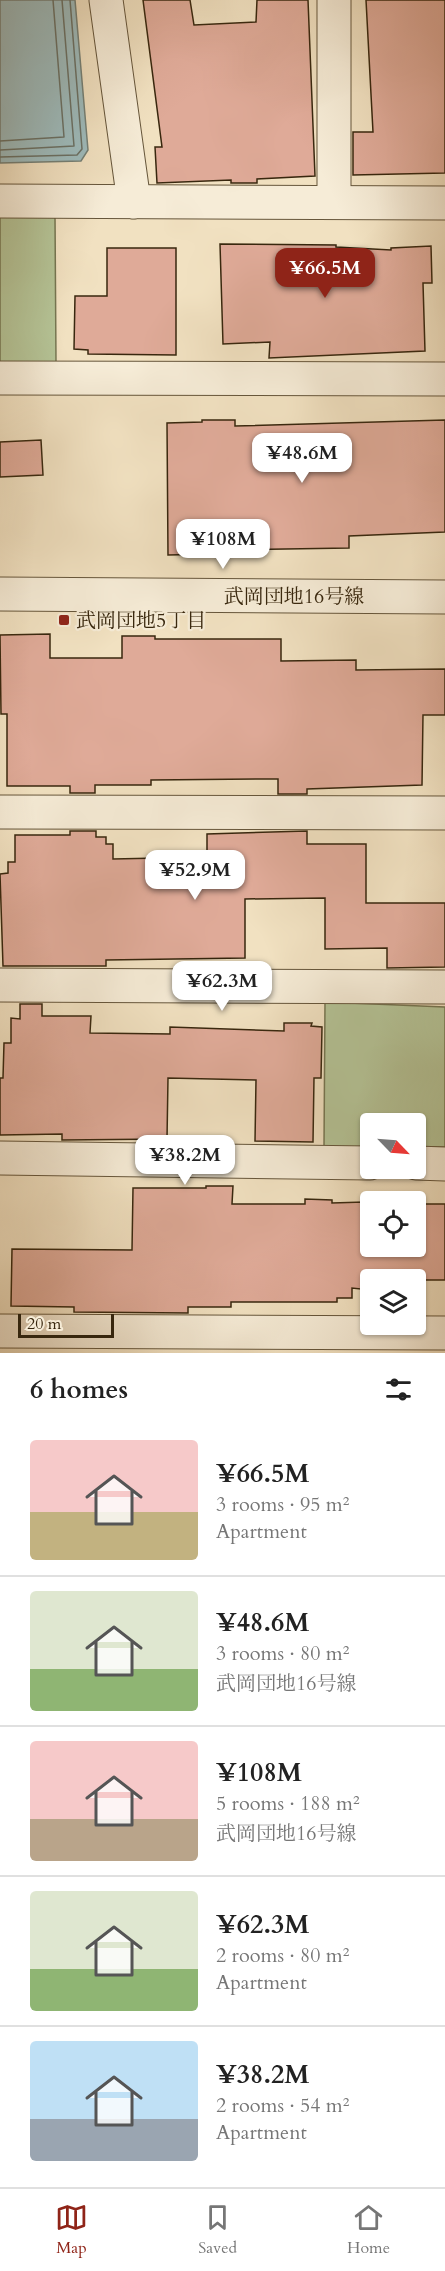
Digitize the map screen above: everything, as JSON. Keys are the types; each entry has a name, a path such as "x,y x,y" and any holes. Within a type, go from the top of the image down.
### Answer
{"street":[{"path":"106,0 134,202"},
{"path":"333,201 334,0"},
{"path":"0,201 445,203"},
{"path":"0,378 445,379"},
{"name":"武岡団地16号線","path":"0,594 445,597"},
{"path":"0,812 445,813"},
{"path":"0,985 445,987"},
{"path":"0,1158 360,1163"},
{"path":"426,1163 445,1164"},
{"path":"0,1331 445,1333"}],"green space":[{"path":"0,216 55,216 56,362 0,362"},
{"path":"325,1002 445,1007 445,1147 426,1147 426,1113 360,1113 360,1147 324,1148"}],"water":[{"path":"0,0 75,0 88,150 81,161 0,163"}],"building":[{"path":"143,0 190,0 194,25 256,22 257,0 308,0 315,176 257,179 257,183 231,183 231,180 157,183 155,147 162,147"},
{"path":"366,0 445,0 445,173 353,175 353,132 373,132"},
{"path":"220,244 336,245 336,247 391,250 391,248 431,246 432,283 423,283 425,351 269,358 270,342 223,344"},
{"path":"107,248 176,248 176,355 88,354 88,350 74,349 75,296 107,296"},
{"path":"202,420 235,420 235,426 445,420 445,532 349,536 349,548 214,550 214,554 168,555 167,423 202,422"},
{"path":"41,440 43,475 0,477 0,442"},
{"path":"50,634 50,658 122,658 122,636 155,636 155,639 281,639 281,661 356,660 356,670 445,669 445,715 423,715 422,785 307,789 307,794 278,794 278,779 151,780 151,785 95,785 95,793 70,793 70,786 7,786 7,714 1,714 0,635"},
{"path":"70,831 96,831 96,837 106,837 106,844 113,844 113,859 207,857 207,834 307,831 307,844 366,844 366,903 445,903 445,967 387,968 387,948 325,949 325,898 245,899 245,958 106,960 106,966 3,966 0,874 8,873 8,862 15,862 15,835 70,835"},
{"path":"20,1004 42,1004 42,1016 91,1016 90,1033 170,1034 170,1027 284,1031 284,1023 312,1023 311,1026 322,1027 321,1078 314,1078 313,1142 255,1141 256,1080 168,1078 167,1139 62,1140 62,1134 0,1135 0,1078 3,1078 4,1043 11,1043 11,1018 20,1019"},
{"path":"206,1186 233,1186 232,1204 305,1204 305,1199 332,1200 332,1203 360,1202 360,1257 426,1257 426,1204 445,1204 445,1280 426,1280 426,1269 360,1269 360,1289 352,1288 352,1298 337,1298 337,1302 231,1302 231,1307 188,1307 188,1313 74,1312 74,1307 11,1306 12,1249 132,1250 133,1188 206,1188"}],"place":[{"name":"武岡団地5丁目","path":"64,620"}]}
